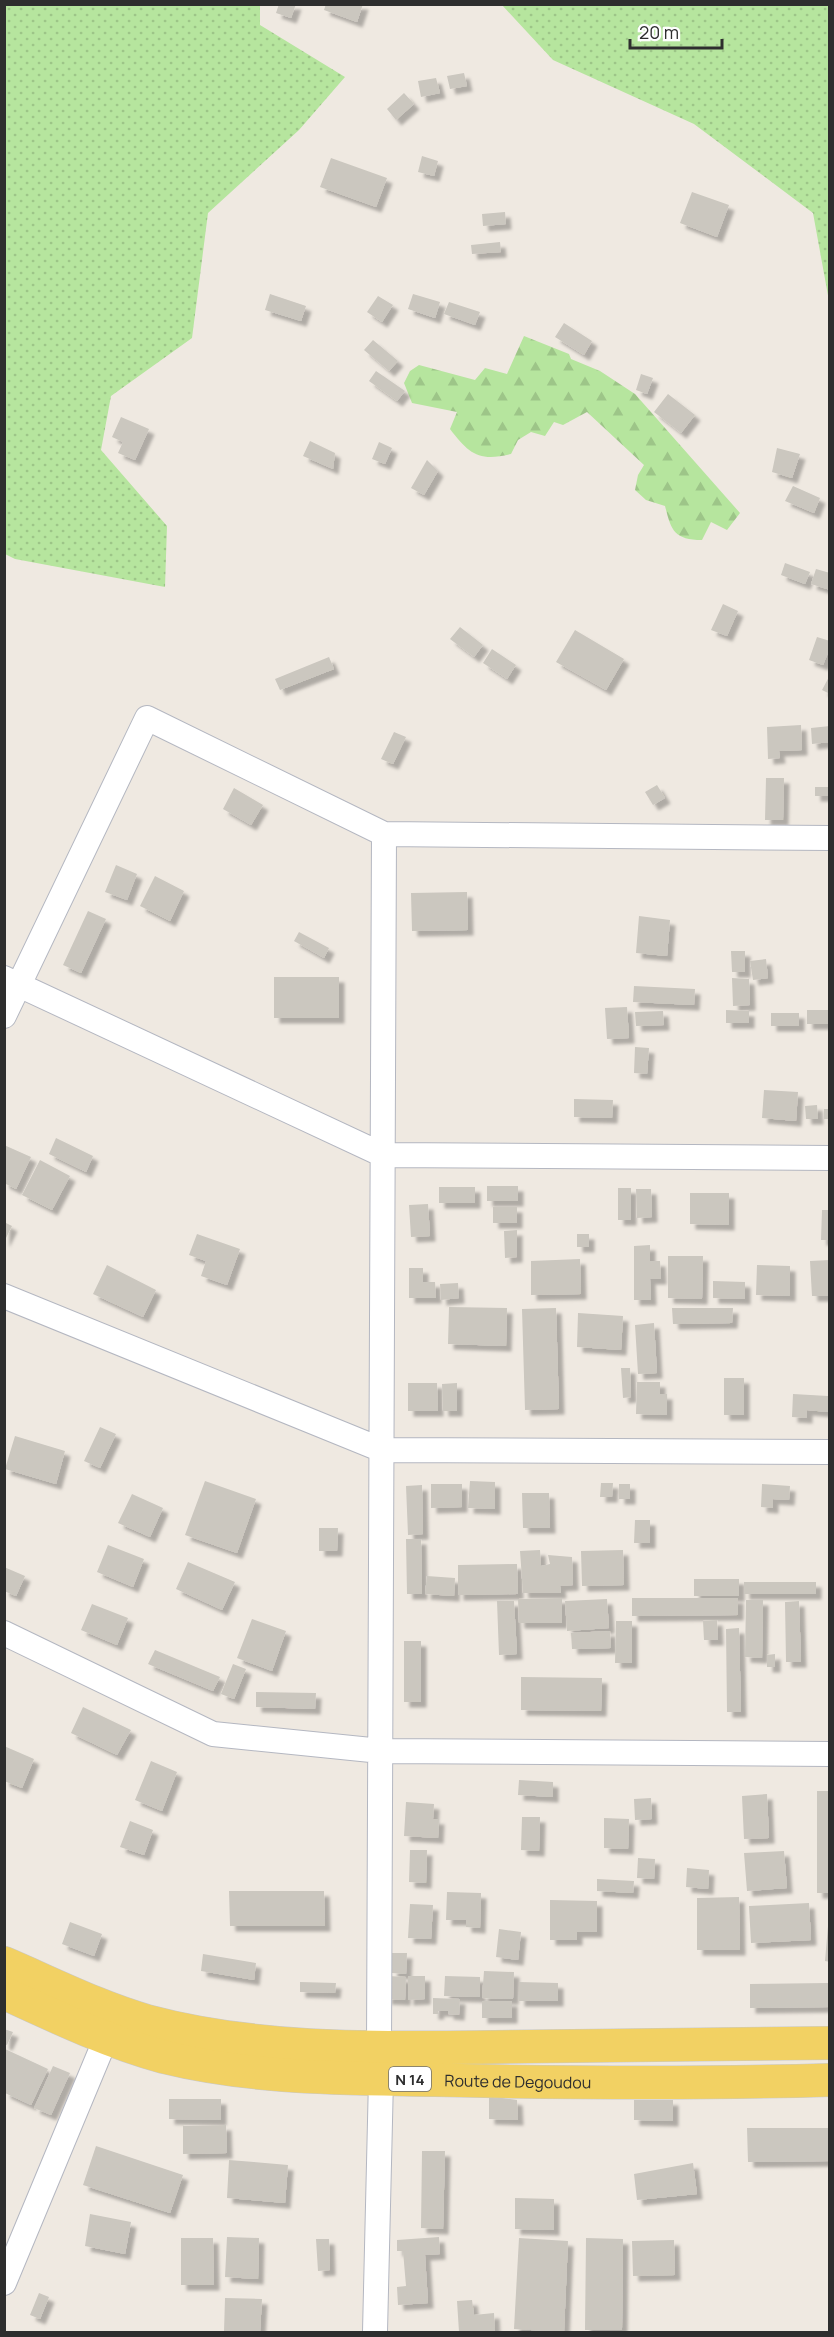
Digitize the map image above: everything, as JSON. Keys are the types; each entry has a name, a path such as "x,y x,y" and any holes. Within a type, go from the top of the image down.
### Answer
{"main road":[{"name":"Route de Degoudou","path":"4,1962 108,2007 146,2020 178,2028 380,2063 533,2082 830,2080"},
{"name":"Route de Degoudou","path":"4,1993 106,2038 163,2056 244,2073 380,2063 830,2043"}],"street":[{"path":"4,1016 12,981 147,718 384,834 830,838"},
{"path":"375,2332 380,2063 384,834"},
{"path":"12,981 383,1155 830,1158"},
{"path":"4,1296 382,1450 830,1452"},
{"path":"4,1633 213,1734 381,1751 830,1754"},
{"path":"4,2283 106,2038"}],"green space":[{"path":"4,5 260,5 260,25 345,77 299,130 208,213 192,338 111,396 101,450 167,526 165,587 15,559 5,554"},
{"path":"502,5 829,5 829,301 813,213 694,124 553,60"},
{"path":"524,336 569,354 571,359 600,371 635,394 740,513 727,530 711,522 702,540 685,538 675,532 665,506 646,500 635,490 638,475 644,465 587,412 563,425 554,422 545,436 531,432 518,440 511,454 491,457 469,450 450,429 457,412 412,403 404,383 410,371 419,365 475,380 485,368 507,374"}],"building":[{"path":"279,4 296,4 291,18 276,13"},
{"path":"326,4 363,4 357,22 324,10"},
{"path":"464,73 467,86 450,89 447,76"},
{"path":"436,78 440,93 421,97 418,81"},
{"path":"404,93 414,104 396,120 387,109"},
{"path":"422,156 438,161 434,176 418,172"},
{"path":"331,158 387,178 376,207 320,187"},
{"path":"692,192 729,205 717,237 680,223"},
{"path":"505,212 506,224 483,226 482,214"},
{"path":"500,242 501,252 472,254 471,245"},
{"path":"270,294 306,306 301,321 265,310"},
{"path":"413,294 440,302 435,318 408,309"},
{"path":"378,296 393,305 382,322 367,312"},
{"path":"449,302 480,312 475,325 444,314"},
{"path":"564,323 592,341 584,355 555,337"},
{"path":"373,340 398,361 389,371 364,350"},
{"path":"376,371 405,391 397,401 369,381"},
{"path":"641,374 653,378 647,394 636,390"},
{"path":"668,394 695,415 681,433 654,412"},
{"path":"121,417 149,429 135,460 118,453 123,442 112,437"},
{"path":"310,441 335,453 333,469 303,456"},
{"path":"379,442 392,448 385,464 372,459"},
{"path":"777,448 800,454 792,478 772,472"},
{"path":"427,460 438,471 424,495 411,488"},
{"path":"793,486 820,498 814,513 785,501"},
{"path":"785,563 810,572 805,584 781,575"},
{"path":"816,569 830,573 830,590 811,584"},
{"path":"723,604 738,611 727,636 711,630"},
{"path":"460,627 483,645 474,657 450,639"},
{"path":"575,630 624,659 606,690 556,662"},
{"path":"817,637 830,641 830,648 823,665 809,660"},
{"path":"492,649 516,665 507,679 483,663"},
{"path":"329,657 334,669 280,690 275,679"},
{"path":"830,675 830,694 822,690"},
{"path":"801,725 802,750 779,751 780,758 768,759 767,727"},
{"path":"830,726 830,742 812,744 811,728"},
{"path":"394,732 406,737 393,764 381,759"},
{"path":"766,778 784,778 783,820 765,820"},
{"path":"657,785 665,798 653,805 645,792"},
{"path":"815,787 830,787 830,796 815,796"},
{"path":"234,788 263,805 251,825 223,809"},
{"path":"116,865 137,874 127,900 105,892"},
{"path":"155,876 184,891 170,921 140,906"},
{"path":"467,892 468,930 412,931 411,893"},
{"path":"88,911 106,919 81,973 63,965"},
{"path":"639,916 670,920 667,956 636,953"},
{"path":"299,932 329,948 324,958 294,941"},
{"path":"731,951 745,951 745,972 732,972"},
{"path":"766,959 768,978 753,980 750,961"},
{"path":"274,977 339,977 339,1018 274,1018"},
{"path":"732,978 749,979 750,1005 733,1006"},
{"path":"634,986 695,989 694,1005 633,1002"},
{"path":"627,1007 629,1038 607,1039 605,1008"},
{"path":"726,1010 749,1011 749,1023 726,1023"},
{"path":"807,1010 830,1010 830,1024 807,1024"},
{"path":"663,1011 664,1025 636,1026 635,1012"},
{"path":"771,1013 799,1013 799,1026 771,1026"},
{"path":"635,1047 649,1048 647,1074 634,1073"},
{"path":"764,1090 798,1092 796,1121 762,1118"},
{"path":"574,1099 613,1100 612,1118 574,1117"},
{"path":"817,1105 818,1119 806,1119 805,1106"},
{"path":"824,1109 830,1109 830,1119 824,1119"},
{"path":"56,1138 93,1156 86,1172 49,1154"},
{"path":"4,1145 31,1157 16,1189 4,1183"},
{"path":"40,1160 70,1176 52,1210 22,1195"},
{"path":"487,1186 518,1186 518,1201 487,1201"},
{"path":"439,1187 475,1187 475,1203 439,1203"},
{"path":"618,1188 631,1188 631,1220 618,1220"},
{"path":"636,1189 651,1189 652,1217 637,1218"},
{"path":"690,1193 729,1193 729,1225 690,1224"},
{"path":"428,1204 430,1236 411,1237 409,1205"},
{"path":"493,1207 517,1207 517,1223 493,1223"},
{"path":"822,1210 830,1210 830,1240 821,1240"},
{"path":"4,1222 12,1226 4,1242"},
{"path":"517,1230 517,1257 505,1258 504,1231"},
{"path":"197,1234 240,1249 227,1285 201,1276 206,1261 189,1255"},
{"path":"577,1234 589,1234 589,1247 577,1247"},
{"path":"650,1245 650,1261 660,1261 661,1279 650,1279 651,1300 634,1300 634,1246"},
{"path":"668,1256 703,1256 702,1299 668,1298"},
{"path":"580,1259 581,1294 531,1295 531,1261"},
{"path":"830,1260 830,1296 812,1296 810,1261"},
{"path":"107,1265 156,1290 143,1317 93,1294"},
{"path":"757,1265 790,1266 790,1296 756,1295"},
{"path":"409,1268 423,1268 423,1282 435,1282 436,1298 409,1298"},
{"path":"713,1281 745,1282 745,1299 713,1298"},
{"path":"458,1283 459,1298 441,1300 440,1284"},
{"path":"449,1307 507,1308 506,1346 448,1344"},
{"path":"556,1308 559,1409 525,1410 522,1309"},
{"path":"672,1308 733,1308 732,1323 673,1324"},
{"path":"578,1313 623,1316 621,1350 577,1347"},
{"path":"654,1323 657,1373 638,1374 635,1325"},
{"path":"621,1368 630,1368 631,1397 623,1398"},
{"path":"724,1378 744,1378 744,1415 724,1415"},
{"path":"637,1382 660,1382 660,1394 667,1394 667,1415 636,1414"},
{"path":"408,1383 437,1383 438,1411 408,1411"},
{"path":"457,1383 457,1411 443,1411 442,1384"},
{"path":"793,1394 828,1396 828,1412 807,1410 807,1418 792,1417"},
{"path":"100,1427 116,1434 100,1468 84,1461"},
{"path":"15,1436 65,1451 56,1484 5,1469"},
{"path":"205,1481 256,1499 237,1553 185,1535"},
{"path":"470,1481 495,1482 495,1509 468,1508"},
{"path":"601,1483 613,1483 612,1497 600,1497"},
{"path":"431,1484 462,1484 462,1507 431,1508"},
{"path":"619,1484 630,1484 630,1499 619,1499"},
{"path":"762,1484 790,1486 789,1500 773,1499 773,1508 761,1507"},
{"path":"422,1485 423,1534 408,1535 406,1486"},
{"path":"522,1493 549,1493 550,1528 523,1528"},
{"path":"132,1494 163,1508 150,1537 118,1523"},
{"path":"635,1520 650,1520 650,1543 634,1543"},
{"path":"319,1528 338,1528 337,1551 319,1551"},
{"path":"406,1539 421,1539 422,1594 407,1594"},
{"path":"108,1545 144,1559 133,1587 97,1572"},
{"path":"540,1550 541,1566 550,1564 548,1555 572,1557 573,1585 560,1586 561,1593 523,1593 520,1551"},
{"path":"623,1550 624,1585 582,1586 581,1551"},
{"path":"188,1562 235,1582 222,1610 176,1589"},
{"path":"517,1564 518,1594 458,1595 458,1565"},
{"path":"4,1567 25,1576 16,1596 4,1591"},
{"path":"427,1576 455,1578 454,1596 425,1594"},
{"path":"694,1579 739,1579 739,1596 694,1596"},
{"path":"744,1582 816,1582 816,1594 744,1594"},
{"path":"562,1598 562,1623 519,1623 518,1599"},
{"path":"632,1598 738,1598 738,1615 632,1616"},
{"path":"607,1599 609,1628 567,1631 565,1601"},
{"path":"746,1600 763,1600 762,1658 745,1657"},
{"path":"497,1601 514,1601 517,1654 499,1655"},
{"path":"799,1601 801,1662 786,1662 785,1602"},
{"path":"92,1604 128,1618 117,1645 81,1630"},
{"path":"252,1619 286,1631 272,1671 237,1658"},
{"path":"717,1620 718,1640 704,1640 703,1621"},
{"path":"616,1621 632,1621 632,1663 615,1663"},
{"path":"739,1628 741,1712 727,1712 726,1629"},
{"path":"610,1631 611,1648 572,1649 571,1633"},
{"path":"404,1641 421,1641 421,1702 404,1702"},
{"path":"155,1650 220,1677 213,1691 148,1664"},
{"path":"775,1654 775,1667 767,1667 767,1655"},
{"path":"233,1664 246,1669 234,1699 221,1694"},
{"path":"521,1677 602,1678 601,1711 521,1710"},
{"path":"256,1692 316,1693 315,1709 256,1707"},
{"path":"83,1707 131,1730 117,1755 71,1733"},
{"path":"4,1746 34,1759 22,1788 4,1781"},
{"path":"151,1761 177,1772 162,1811 135,1800"},
{"path":"519,1780 553,1782 553,1797 518,1795"},
{"path":"817,1791 830,1791 830,1893 817,1893"},
{"path":"767,1794 769,1838 744,1839 742,1796"},
{"path":"651,1798 652,1819 635,1820 634,1799"},
{"path":"406,1802 434,1804 433,1819 439,1819 438,1838 404,1836"},
{"path":"522,1817 540,1817 539,1851 521,1850"},
{"path":"604,1818 629,1819 628,1849 604,1848"},
{"path":"130,1821 153,1830 144,1855 120,1847"},
{"path":"410,1850 427,1850 426,1883 409,1882"},
{"path":"784,1851 787,1888 747,1891 744,1853"},
{"path":"638,1858 655,1859 654,1879 637,1878"},
{"path":"687,1868 709,1870 708,1889 686,1887"},
{"path":"597,1879 634,1881 633,1893 597,1891"},
{"path":"229,1891 324,1891 325,1926 230,1926"},
{"path":"447,1892 481,1893 480,1928 466,1927 466,1920 446,1920"},
{"path":"739,1897 740,1950 697,1950 697,1898"},
{"path":"550,1900 597,1901 597,1932 577,1932 577,1940 550,1940"},
{"path":"809,1903 811,1940 751,1943 749,1906"},
{"path":"410,1904 433,1905 431,1939 408,1938"},
{"path":"70,1922 102,1934 94,1956 62,1944"},
{"path":"828,1926 830,1926 830,1962 825,1961"},
{"path":"499,1929 521,1932 518,1960 496,1957"},
{"path":"392,1953 407,1953 406,1974 392,1973"},
{"path":"203,1954 256,1963 254,1980 201,1971"},
{"path":"484,1971 514,1972 513,1999 482,1998"},
{"path":"388,1976 406,1977 405,2000 386,1999"},
{"path":"408,1976 425,1976 425,1999 408,2000"},
{"path":"445,1976 480,1977 480,1997 444,1996"},
{"path":"300,1982 336,1983 335,1993 300,1992"},
{"path":"519,1982 558,1983 558,2001 519,2001"},
{"path":"828,1983 829,2007 750,2008 750,1984"},
{"path":"433,1998 460,1999 459,2015 448,2014 448,2011 438,2011 439,2014 433,2014"},
{"path":"482,2001 512,2001 512,2018 482,2018"},
{"path":"4,2029 13,2032 7,2045 4,2044"},
{"path":"5,2049 48,2069 31,2105 5,2093"},
{"path":"53,2066 70,2073 51,2115 34,2108"},
{"path":"489,2096 517,2100 518,2120 489,2119"},
{"path":"169,2099 221,2099 221,2120 169,2119"},
{"path":"634,2100 673,2100 673,2121 634,2120"},
{"path":"226,2125 227,2153 183,2154 183,2126"},
{"path":"747,2128 830,2128 830,2161 748,2162"},
{"path":"96,2146 183,2175 170,2213 83,2185"},
{"path":"422,2151 445,2151 443,2229 421,2228"},
{"path":"229,2160 288,2165 285,2203 227,2198"},
{"path":"693,2163 697,2194 637,2200 634,2174"},
{"path":"515,2198 554,2199 554,2230 515,2229"},
{"path":"90,2214 131,2222 125,2254 85,2246"},
{"path":"227,2237 259,2238 258,2279 225,2277"},
{"path":"439,2237 440,2254 425,2255 428,2303 398,2305 397,2287 406,2286 403,2251 397,2251 397,2240"},
{"path":"181,2238 213,2238 214,2285 181,2285"},
{"path":"519,2238 568,2241 564,2332 514,2329"},
{"path":"586,2238 623,2239 622,2330 585,2330"},
{"path":"316,2239 329,2239 330,2270 318,2271"},
{"path":"674,2240 675,2275 633,2276 632,2241"},
{"path":"39,2293 49,2297 40,2319 30,2315"},
{"path":"225,2298 262,2299 260,2332 224,2332"},
{"path":"472,2300 474,2315 494,2313 495,2332 459,2332 457,2301"}]}
